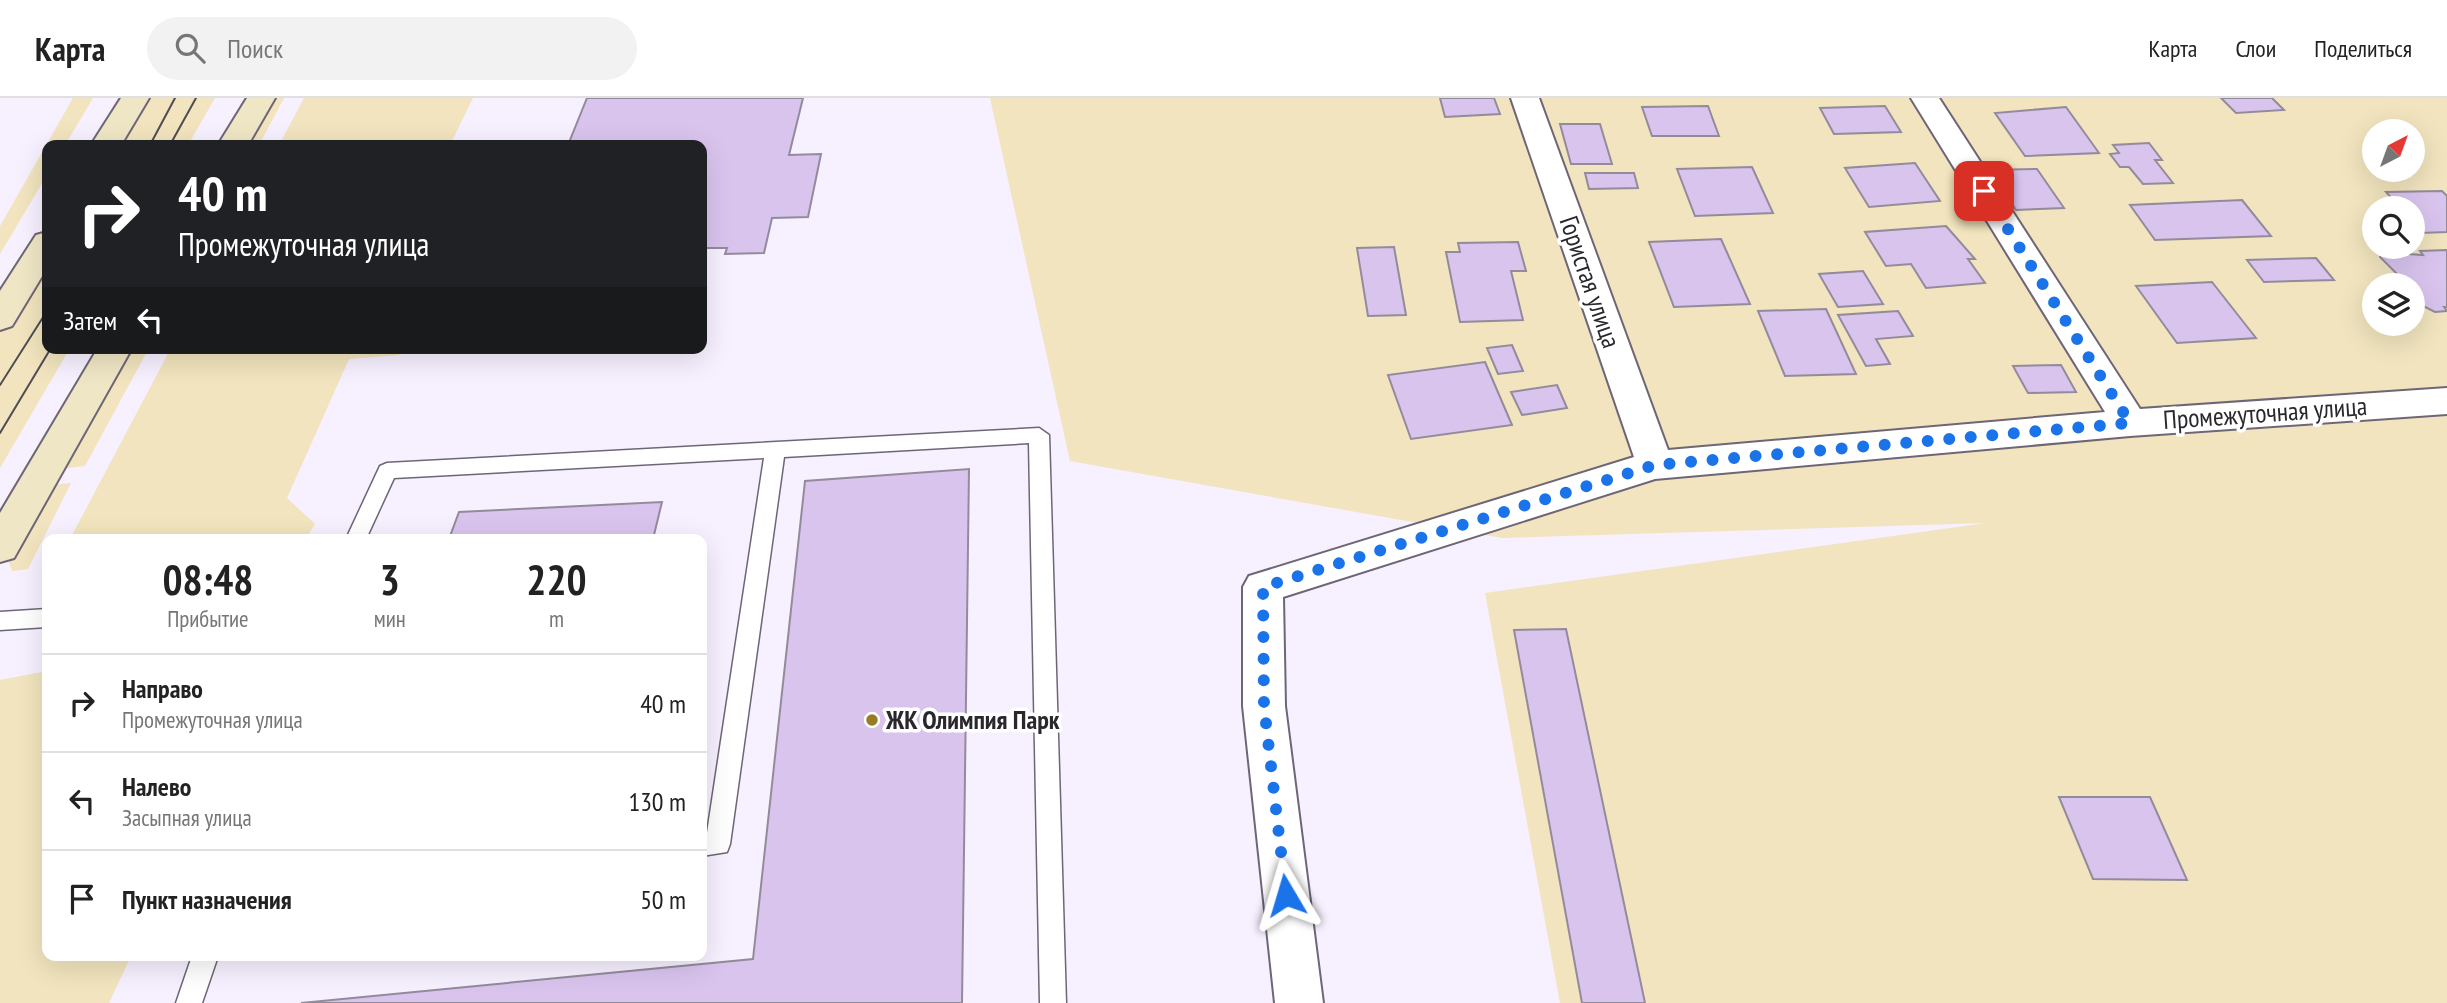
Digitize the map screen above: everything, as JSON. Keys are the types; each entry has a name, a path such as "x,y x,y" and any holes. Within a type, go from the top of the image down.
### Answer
{"main road":[{"path":"109,140 135,98"},
{"path":"236,140 261,98"},
{"path":"0,318 42,250"},
{"path":"0,547 112,354"}],"street":[{"name":"Гористая улица","path":"1525,98 1655,465"},
{"path":"1925,98 2130,423"},
{"name":"Промежуточная улица","path":"1299,1003 1264,706 1263,587 1655,465 2130,423 2447,401"}],"lane":[{"path":"358,534 387,471 1038,435 1053,1003"},
{"path":"707,845 718,844 775,449"},
{"path":"0,621 42,618"},
{"path":"189,1003 203,961"}],"shaded area":[{"path":"73,98 93,98 68,140 49,140"},
{"path":"142,98 215,98 191,140 119,140"},
{"path":"266,98 284,98 262,140 243,140"},
{"path":"304,98 473,98 452,140 282,140"},
{"path":"990,98 2447,98 2447,1003 1560,1003 1485,593 1986,523 1502,538 1070,461"},
{"path":"42,152 42,183 0,254 0,226"},
{"path":"42,260 42,354 66,354 0,468 0,323"},
{"path":"123,354 146,354 85,466 58,469"},
{"path":"168,354 399,354 349,359 287,498 315,524 309,534 73,534"},
{"path":"71,483 46,534 42,534 42,541 28,569 12,571 8,559 49,485"},
{"path":"42,672 42,961 129,961 109,1003 0,1003 0,680"}],"building":[{"path":"587,98 803,98 789,155 821,154 808,217 772,218 764,253 725,254 727,248 707,248 707,140 570,140"},
{"path":"1440,98 1494,98 1500,114 1445,117"},
{"path":"2221,98 2272,98 2284,110 2236,113"},
{"path":"1708,106 1719,136 1652,136 1642,107"},
{"path":"1885,106 1901,132 1834,134 1820,108"},
{"path":"2066,107 2099,153 2025,156 1995,113"},
{"path":"1560,124 1600,124 1612,164 1571,164"},
{"path":"2149,143 2162,160 2155,160 2173,183 2143,184 2129,167 2120,167 2110,154 2119,153 2113,145"},
{"path":"1915,163 1940,201 1869,207 1845,168"},
{"path":"1752,167 1773,213 1695,216 1677,169"},
{"path":"2037,169 2064,208 2016,210 1990,170"},
{"path":"1585,173 1634,173 1638,188 1589,189"},
{"path":"2442,191 2447,196 2447,232 2425,233 2425,196 2390,196 2386,192"},
{"path":"2242,200 2271,236 2155,240 2130,205"},
{"path":"1946,226 1975,259 1968,259 1985,283 1926,288 1911,264 1886,266 1865,232"},
{"path":"1721,239 1750,304 1674,307 1649,242"},
{"path":"1518,242 1526,271 1511,271 1523,320 1460,322 1446,252 1460,252 1458,243"},
{"path":"1394,247 1406,315 1368,316 1357,248"},
{"path":"2447,250 2447,307 2444,307 2447,311 2435,312 2425,307 2425,273 2396,273 2382,259 2425,259 2425,251"},
{"path":"2316,258 2334,280 2264,282 2247,260"},
{"path":"1863,271 1883,304 1838,307 1819,274"},
{"path":"2212,282 2256,338 2177,343 2136,286"},
{"path":"1826,309 1856,374 1785,376 1758,311"},
{"path":"1898,311 1913,336 1876,339 1890,364 1866,366 1838,315"},
{"path":"1512,345 1523,371 1498,374 1487,348"},
{"path":"1485,362 1512,425 1411,439 1388,375"},
{"path":"2061,365 2076,392 2028,393 2013,366"},
{"path":"1557,385 1567,408 1522,415 1511,392"},
{"name":"ЖК Олимпия Парк","path":"969,469 962,1003 301,1003 753,959 805,481"},
{"path":"662,502 654,534 451,534 459,512"},
{"path":"1566,629 1645,1003 1582,1003 1514,630"},
{"path":"2059,797 2150,797 2187,880 2093,879"}],"tram line":[{"path":"153,140 175,98"},
{"path":"173,140 196,98"},
{"path":"0,385 42,319"},
{"path":"0,433 47,354"}],"place":[{"name":"ЖК Олимпия Парк","path":"872,720"}],"route":[{"path":"1286,895 1264,706 1263,587 1655,465 2130,423 1984,191"}]}
